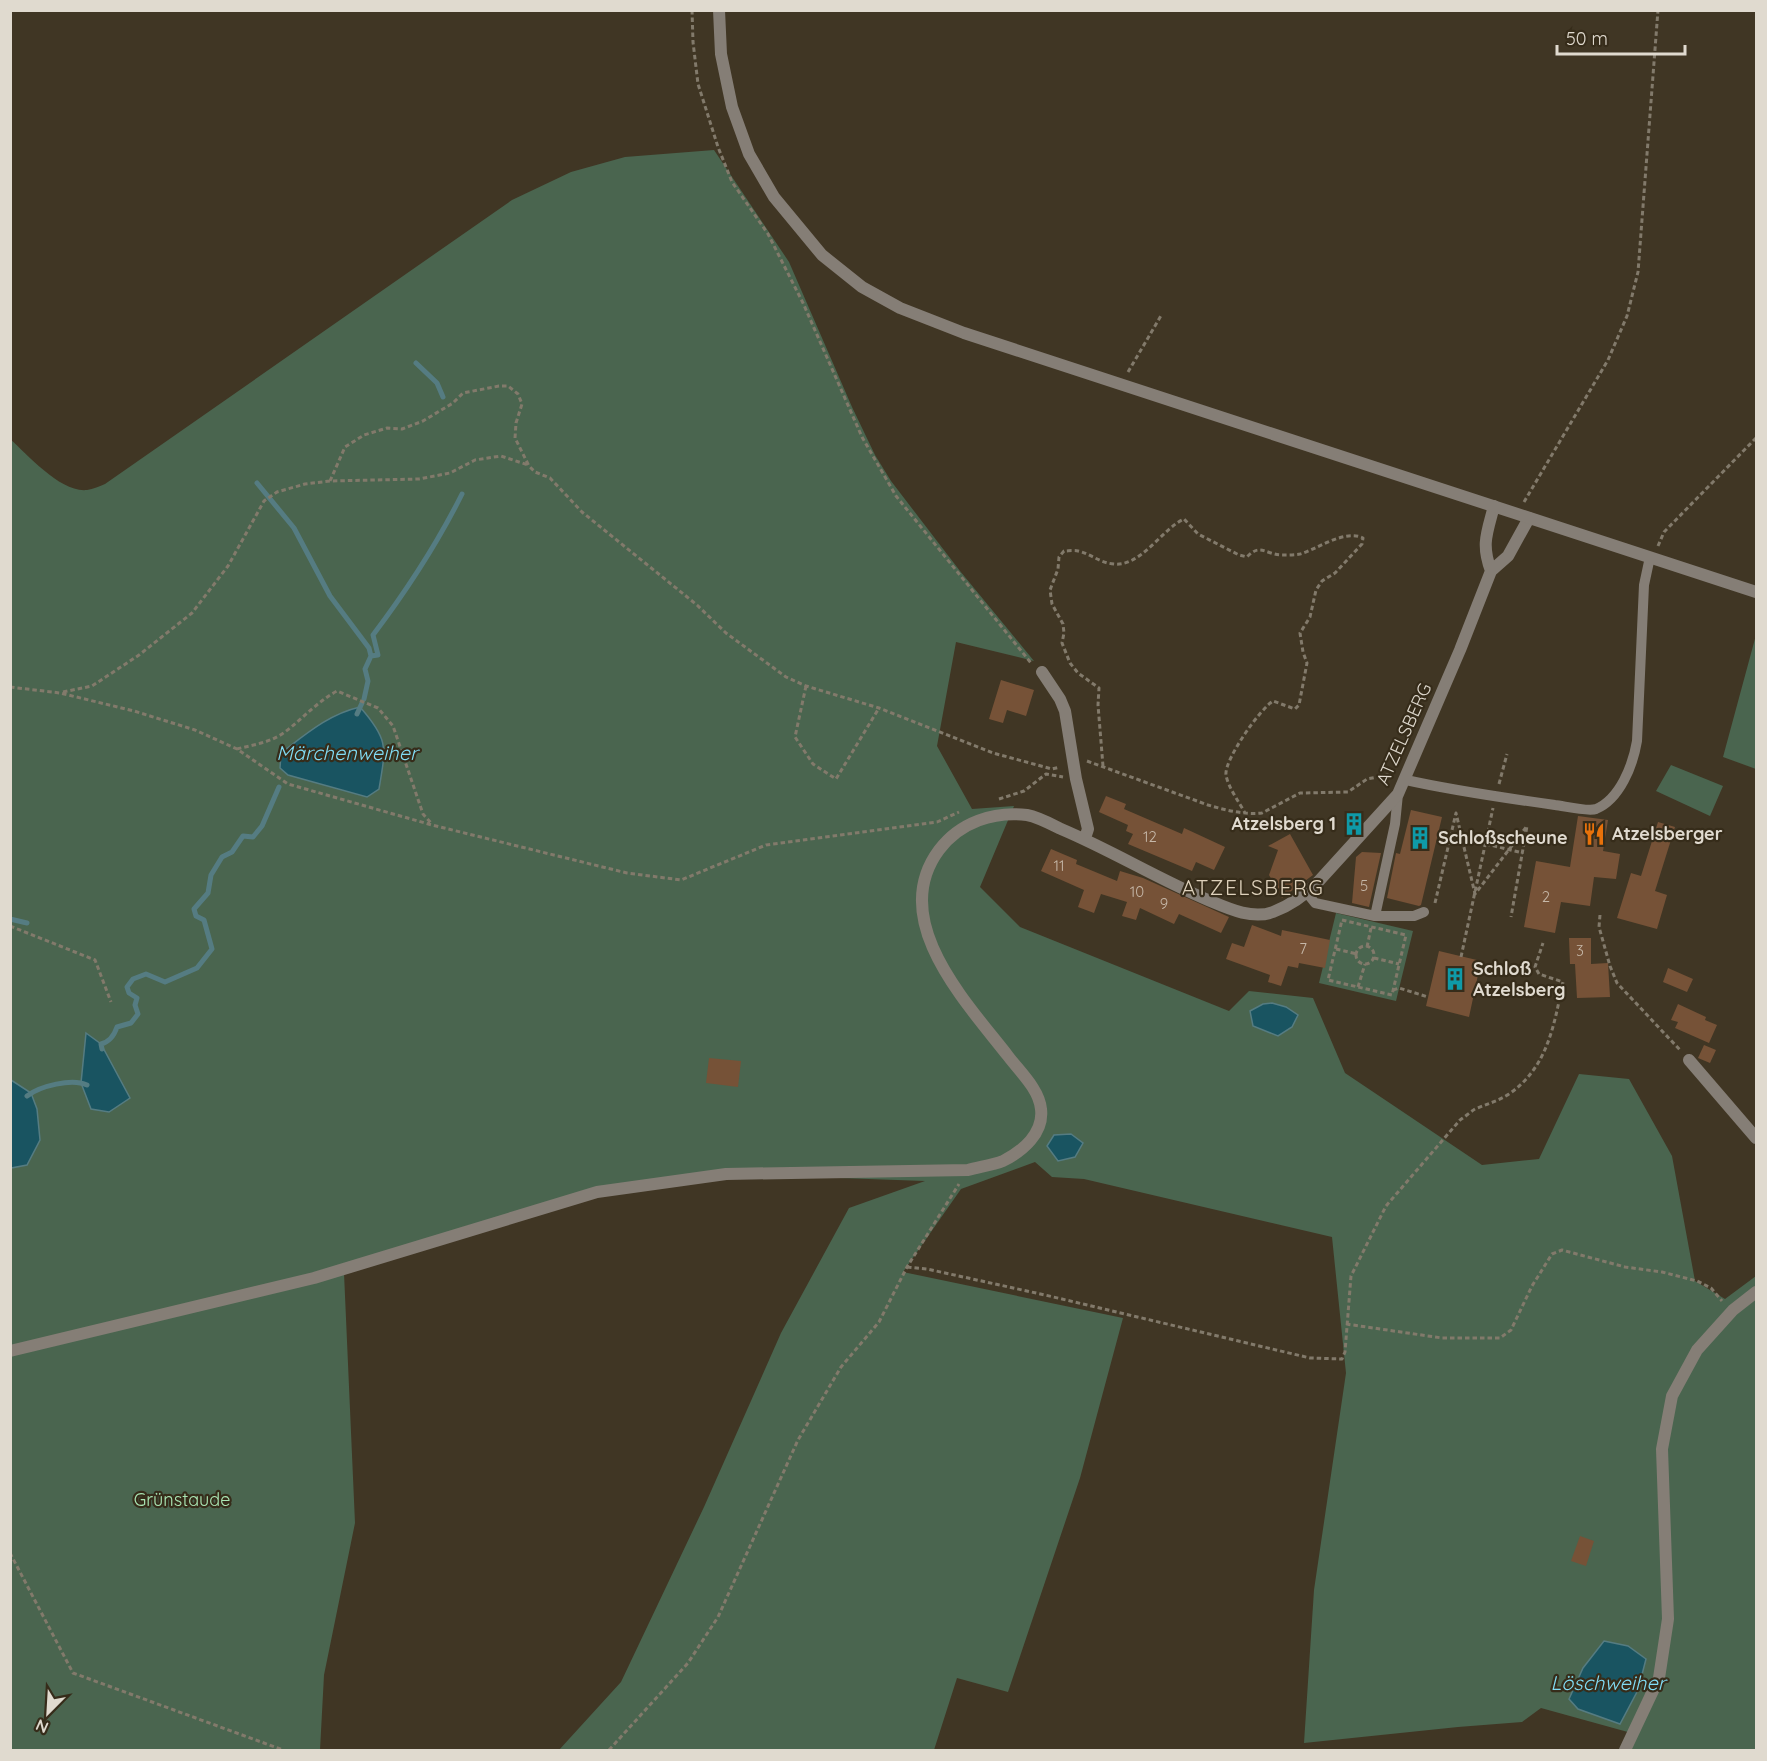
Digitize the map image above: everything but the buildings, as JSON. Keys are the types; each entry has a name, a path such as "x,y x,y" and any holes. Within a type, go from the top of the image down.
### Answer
{"street":[{"path":"719,10 721,54 732,107 749,154 774,197 822,255 862,287 900,308 964,333 1756,592"},
{"path":"1491,571 1486,556 1485,541 1494,506"},
{"name":"ATZELSBERG","path":"968,1170 1003,1161 1028,1145 1038,1129 1041,1110 1034,1089 986,1028 944,969 924,927 921,908 922,887 928,867 949,838 977,821 997,814 1029,815 1084,838 1227,909 1253,915 1272,913 1306,893 1371,826 1398,794 1406,780 1491,571 1508,556 1523,516"},
{"path":"1042,672 1065,711 1073,764 1088,829 1084,838"},
{"path":"1689,1060 1756,1138"},
{"path":"10,1351 314,1278 597,1192 726,1174 968,1170"},
{"path":"1625,1750 1659,1678 1668,1619 1662,1449 1672,1396 1697,1350 1733,1310 1756,1292"}],"lane":[{"path":"1406,780 1594,811 1609,801 1635,755 1644,585 1650,557"},
{"path":"1374,921 1395,824 1398,794"},
{"path":"1306,893 1315,903 1374,921 1424,912"}],"path":[{"path":"693,10 693,42 698,84 718,147 732,182 768,234 803,303 862,437 896,496 1029,661 1042,672"},
{"path":"1523,516 1608,360 1627,316 1638,272 1658,10"},
{"path":"1122,384 1162,314"},
{"path":"330,481 345,447 364,435 387,428 402,429 423,421 453,403 463,393 499,386 508,386 518,394 522,404 516,423 515,438 529,466"},
{"path":"1650,557 1657,548 1664,531 1756,438"},
{"path":"60,693 92,686 139,655 192,613 228,566 264,501 277,492 305,484 330,481 419,479 450,473 475,460 501,456 529,466 550,478 582,512 697,605 726,633 786,677 806,686 879,708 1003,755 1052,769 1088,761 1179,796 1227,811 1262,813 1300,793 1348,792 1367,779 1387,775 1406,780"},
{"path":"1103,766 1098,705 1099,688 1078,673 1070,663 1062,644 1063,624 1052,604 1050,590 1058,569 1059,557 1064,551 1077,551 1100,561 1114,564 1124,563 1152,547 1184,519 1198,534 1246,557 1253,550 1259,549 1277,555 1293,555 1303,553 1327,541 1357,535 1363,538 1362,544 1335,573 1322,581 1316,590 1310,617 1300,633 1307,663 1299,705 1295,709 1273,701 1266,705 1228,762 1226,777 1245,813"},
{"path":"806,686 795,737 813,764 837,779 879,708"},
{"path":"10,687 60,693 134,711 195,730 237,749 288,784 432,825 627,873 681,880 766,845 937,822 947,818"},
{"path":"237,749 265,742 281,734 321,699 337,691 378,708 393,726 423,814 432,825"},
{"path":"1461,957 1495,796 1507,754"},
{"path":"1010,796 1024,791 1046,774 1076,779"},
{"path":"1435,903 1449,835 1456,813 1475,894"},
{"path":"1475,894 1527,826 1510,917"},
{"path":"1449,835 1523,853"},
{"path":"1600,915 1599,927 1617,982 1689,1060"},
{"path":"1342,920 1374,921 1406,935 1392,995 1328,980 1336,949 1342,920"},
{"path":"1367,947 1374,921"},
{"path":"10,926 95,960 111,1002"},
{"path":"907,1267 927,1269 1034,1293 1310,1358 1342,1359 1345,1352 1351,1276 1386,1206 1460,1120 1474,1109 1492,1104 1511,1092 1531,1073 1548,1046 1563,982 1539,974 1535,967 1543,943"},
{"path":"1367,947 1374,952 1374,958 1365,964 1359,962 1357,954 1360,949 1367,947"},
{"path":"1336,949 1357,954"},
{"path":"1374,958 1399,964"},
{"path":"1358,987 1365,964"},
{"path":"1393,990 1399,988 1428,997"},
{"path":"609,1750 688,1663 718,1617 798,1440 841,1367 879,1323 907,1267 968,1170"},
{"path":"1346,1324 1442,1338 1500,1338 1511,1330 1532,1286 1552,1254 1562,1250 1624,1267 1662,1272 1697,1281 1711,1288 1733,1310"},
{"path":"10,1553 73,1673 283,1750"}],"green space":[{"name":"Grünstaude","path":"714,150 789,262 852,407 875,455 891,481 960,571 1034,661 956,642 937,746 972,809 1014,806 980,887 1020,927 1229,1011 1249,991 1313,998 1345,1073 1482,1165 1539,1159 1579,1074 1629,1079 1672,1156 1695,1281 1725,1299 1756,1276 1756,1750 1628,1750 1635,1734 1541,1708 1522,1722 1304,1743 1314,1590 1346,1373 1332,1237 1084,1179 1052,1177 1035,1162 961,1189 903,1272 1123,1318 1080,1478 1008,1692 957,1678 934,1750 559,1750 621,1682 704,1507 781,1333 849,1208 925,1181 726,1174 597,1192 344,1273 355,1523 324,1675 320,1750 11,1750 10,1168 27,1165 31,1093 10,1080 10,439 46,472 67,486 87,490 105,484 512,200 571,172 625,157"},
{"path":"1756,635 1756,769 1723,757"},
{"path":"1671,765 1723,786 1710,816 1656,791"},
{"path":"1336,913 1413,931 1396,1001 1319,983"}],"water":[{"name":"Märchenweiher","path":"360,707 381,736 384,753 379,789 367,797 288,775 280,768 281,753 338,714"},
{"path":"1272,1003 1286,1007 1298,1015 1292,1027 1278,1036 1253,1026 1250,1011 1263,1004"},
{"path":"86,1033 101,1044 130,1098 109,1112 91,1109 81,1083"},
{"path":"11,1080 31,1093 37,1109 40,1140 27,1165 11,1168"},
{"path":"1071,1134 1083,1143 1075,1157 1058,1161 1047,1146 1054,1135"},
{"name":"Löschweiher","path":"1604,1641 1628,1646 1646,1659 1638,1690 1620,1724 1578,1709 1569,1699 1583,1668"}],"waterway":[{"path":"416,363 437,383 443,397"},
{"path":"257,483 294,528 330,596 369,648 371,656 365,669 368,681 364,699"},
{"path":"371,656 378,655 373,635 421,566 462,494"},
{"path":"357,714 362,703"},
{"path":"102,1049 101,1044 111,1038 117,1027 131,1023 138,1014 135,1005 137,998 129,993 127,987 133,979 146,974 165,982 197,968 212,949 204,920 196,916 194,909 208,893 211,875 222,857 232,852 243,836 253,837 262,826 279,787"},
{"path":"10,919 27,923"},
{"path":"27,1096 56,1084 73,1082 87,1085"}],"place":[{"name":"Atzelsberg 1","path":"1354,824"},
{"name":"Atzelsberger","path":"1594,834"},
{"name":"Schloßscheune","path":"1420,838"},
{"name":"Schloß Atzelsberg","path":"1455,979"}],"district":[{"name":"ATZELSBERG","path":"1253,888"}]}
